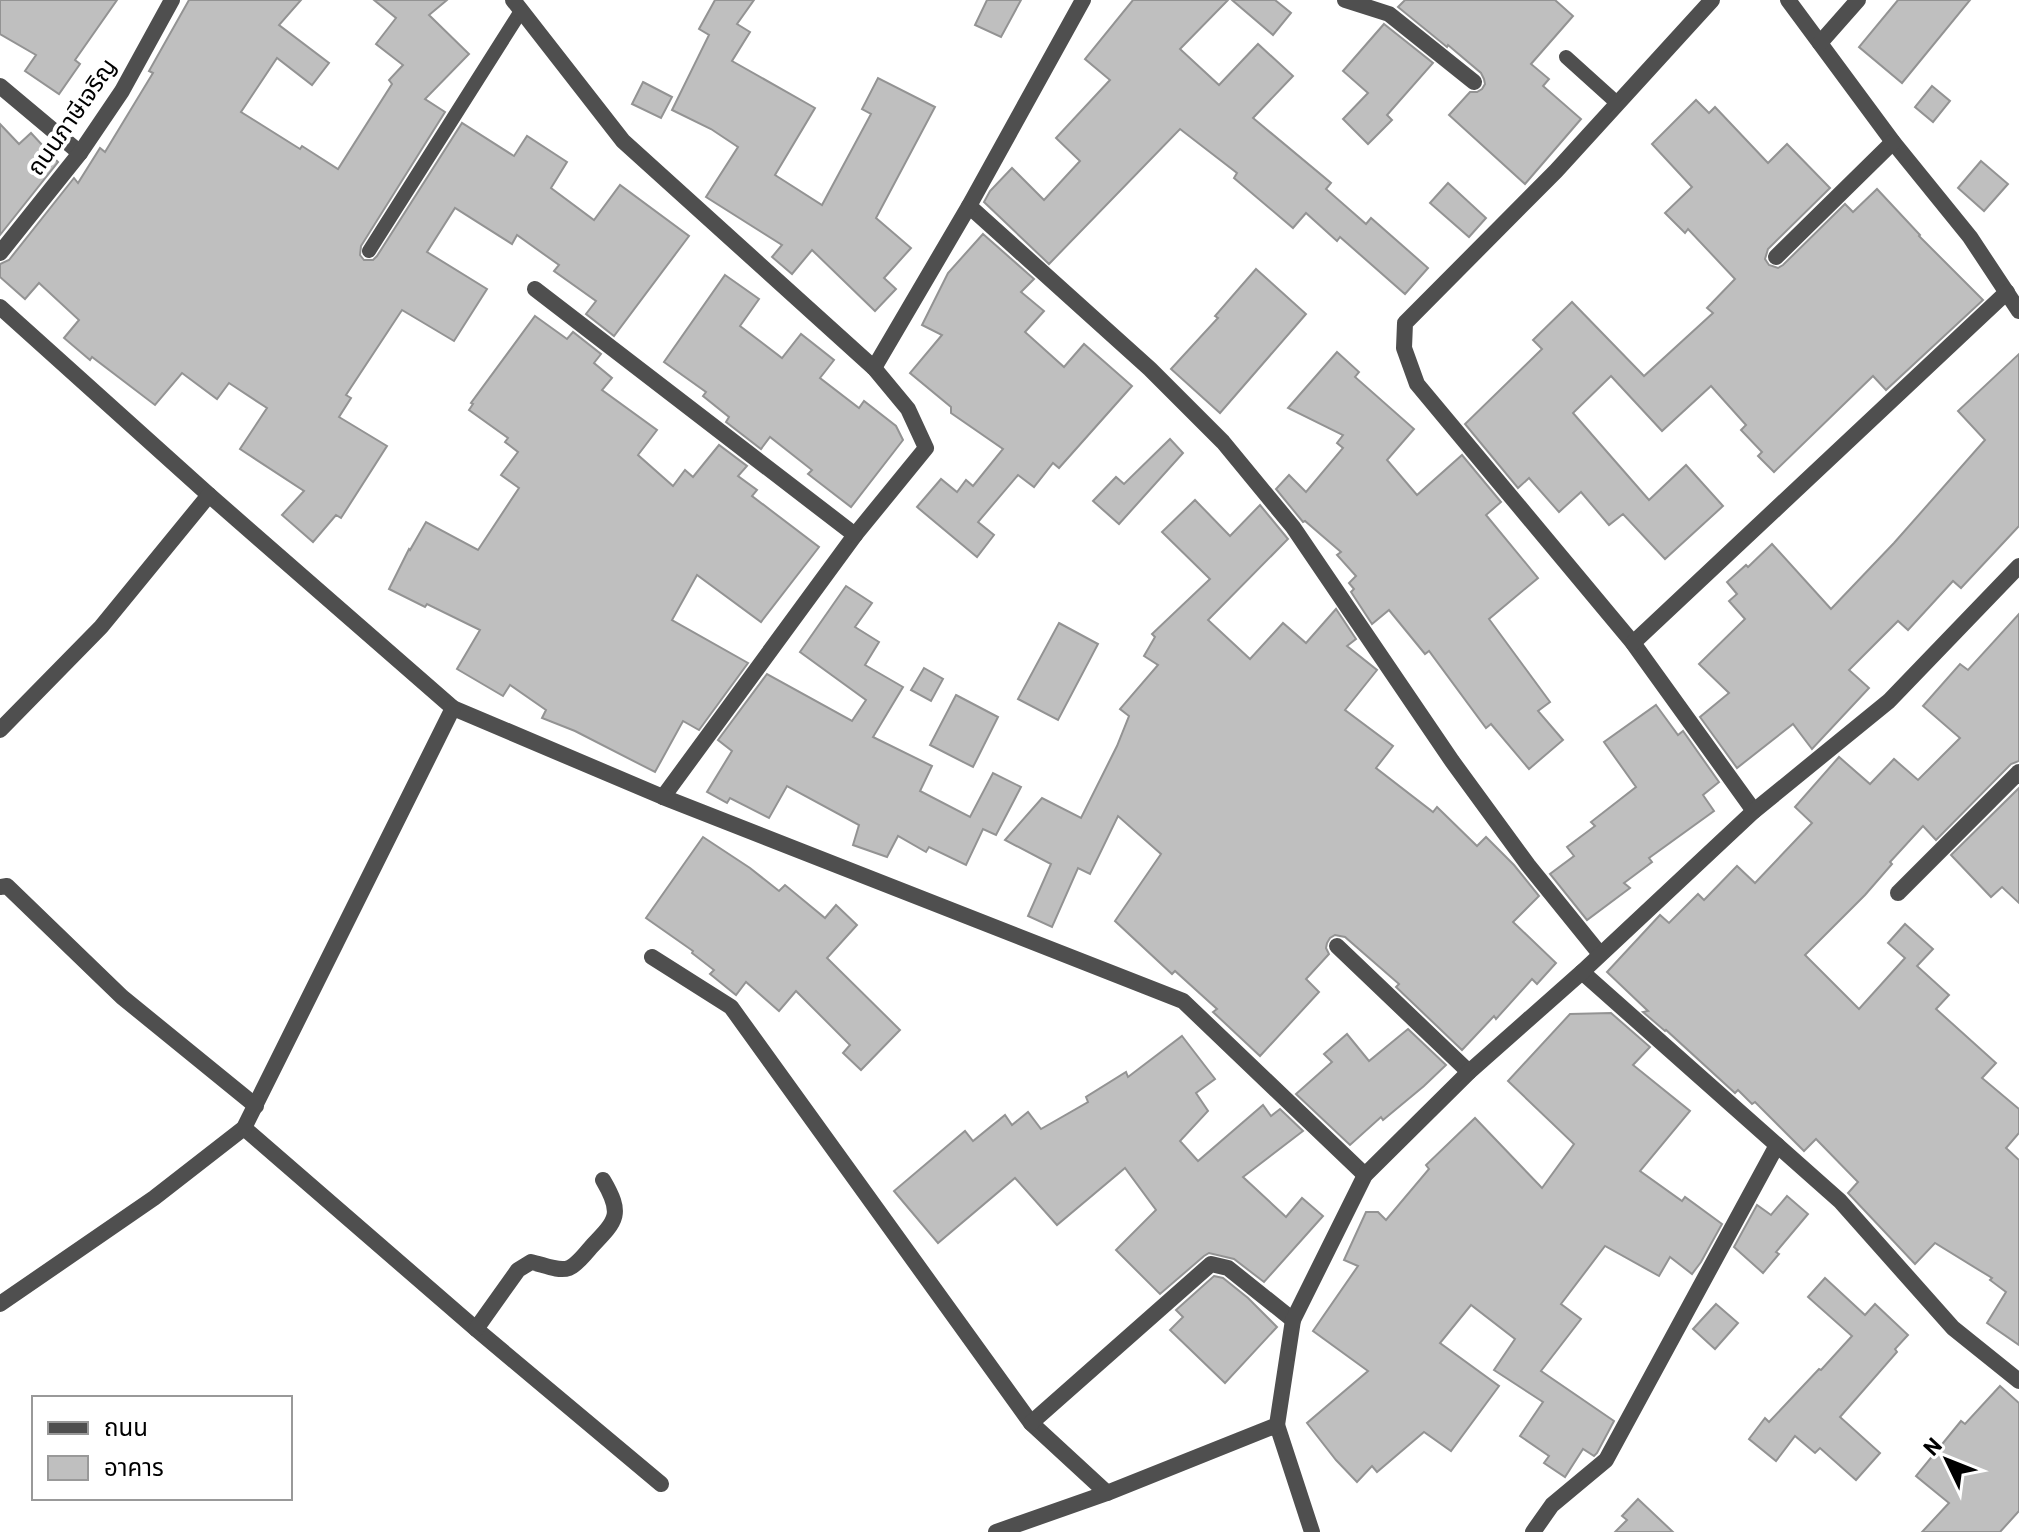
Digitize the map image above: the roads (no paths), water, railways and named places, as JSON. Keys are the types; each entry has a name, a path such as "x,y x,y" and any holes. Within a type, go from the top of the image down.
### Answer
{"street":[{"name":"ถนนภาษีเจริญ","path":"0,253 80,153 122,91 172,0"},
{"path":"874,368 969,206 1083,0"},
{"path":"1345,0 1389,14 1474,82"},
{"path":"1712,0 1556,171 1405,323 1404,348 1417,384 1633,643 1754,811"},
{"path":"1788,0 1893,142 1970,237 2019,311"},
{"path":"1820,43 1858,0"},
{"path":"517,6 623,141 874,368 908,409 926,448 855,535 663,797"},
{"path":"0,86 80,153"},
{"path":"1776,257 1893,142"},
{"path":"969,206 1150,369 1223,442 1293,527 1452,761 1528,865 1600,954"},
{"path":"535,289 855,535"},
{"path":"1633,643 2007,292"},
{"path":"0,307 453,708 663,797 1183,1001 1365,1175"},
{"path":"0,730 101,627 209,495"},
{"path":"1312,1532 1277,1425 1293,1320 1365,1175 1469,1072 1582,972 1754,811 1889,701 2019,566"},
{"path":"0,1304 154,1198 244,1128 453,708"},
{"path":"1898,893 2019,772"},
{"path":"0,887 7,886 122,997 256,1106"},
{"path":"1337,946 1469,1072"},
{"path":"652,957 731,1007 1031,1423 1107,1493"},
{"path":"1582,972 1840,1201 1953,1328 2019,1381"},
{"path":"244,1128 661,1484"},
{"path":"1533,1532 1552,1505 1606,1460 1777,1145"},
{"path":"476,1329 518,1270 531,1262 558,1269 570,1268 612,1225 616,1210 613,1197 603,1180"},
{"path":"1031,1423 1211,1264 1228,1268 1293,1320"},
{"path":"996,1532 1107,1493 1277,1425"}],"lane":[{"path":"369,251 517,6"},
{"path":"1566,57 1617,103"}]}
